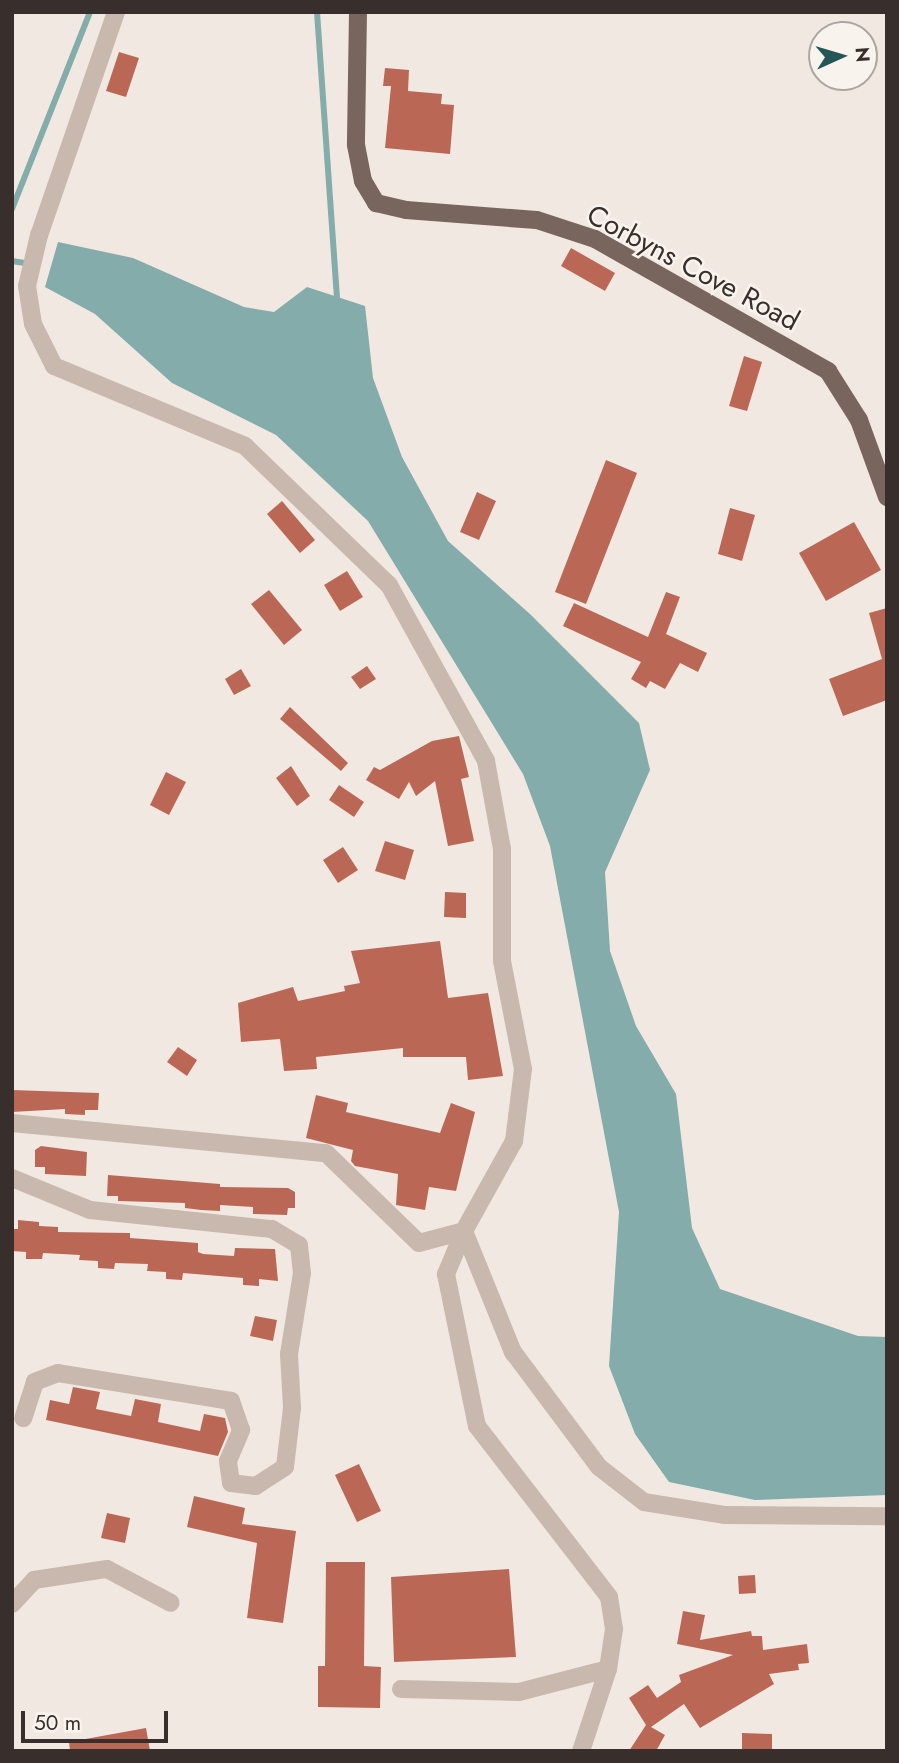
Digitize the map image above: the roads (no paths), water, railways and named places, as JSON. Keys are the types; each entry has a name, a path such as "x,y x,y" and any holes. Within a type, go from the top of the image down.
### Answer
{"main road":[{"name":"Corbyns Cove Road","path":"358,12 356,145 363,181 376,203 406,211 537,220 595,240 828,371 859,420 887,497"}],"street":[{"path":"116,12 39,235 27,286 33,324 54,366 245,446 389,585 485,761 502,849 502,961 523,1069 514,1141 464,1231 446,1274 477,1426 608,1597 614,1629 608,1669 581,1751"},
{"path":"12,1123 326,1153 419,1243 464,1231"},
{"path":"12,1178 90,1210 272,1228 299,1245 302,1273 289,1354 292,1408 285,1467 256,1486 231,1483 228,1461 241,1430 231,1401 58,1373 35,1382 23,1418"},
{"path":"464,1231 513,1352 598,1467 644,1502 724,1515 887,1516"},
{"path":"12,1604 34,1580 107,1569 171,1603"},
{"path":"401,1689 519,1692 608,1669"}],"water":[{"path":"58,242 133,258 244,307 274,312 307,287 365,306 373,378 402,457 448,541 530,614 639,723 650,770 605,872 610,951 636,1026 676,1094 692,1228 720,1289 858,1336 887,1337 887,1495 755,1500 669,1482 635,1434 609,1366 619,1212 550,846 523,774 368,521 276,435 172,383 95,314 45,287"}],"waterway":[{"path":"12,209 90,12"},
{"path":"317,12 337,297"},
{"path":"12,261 25,263"}]}
